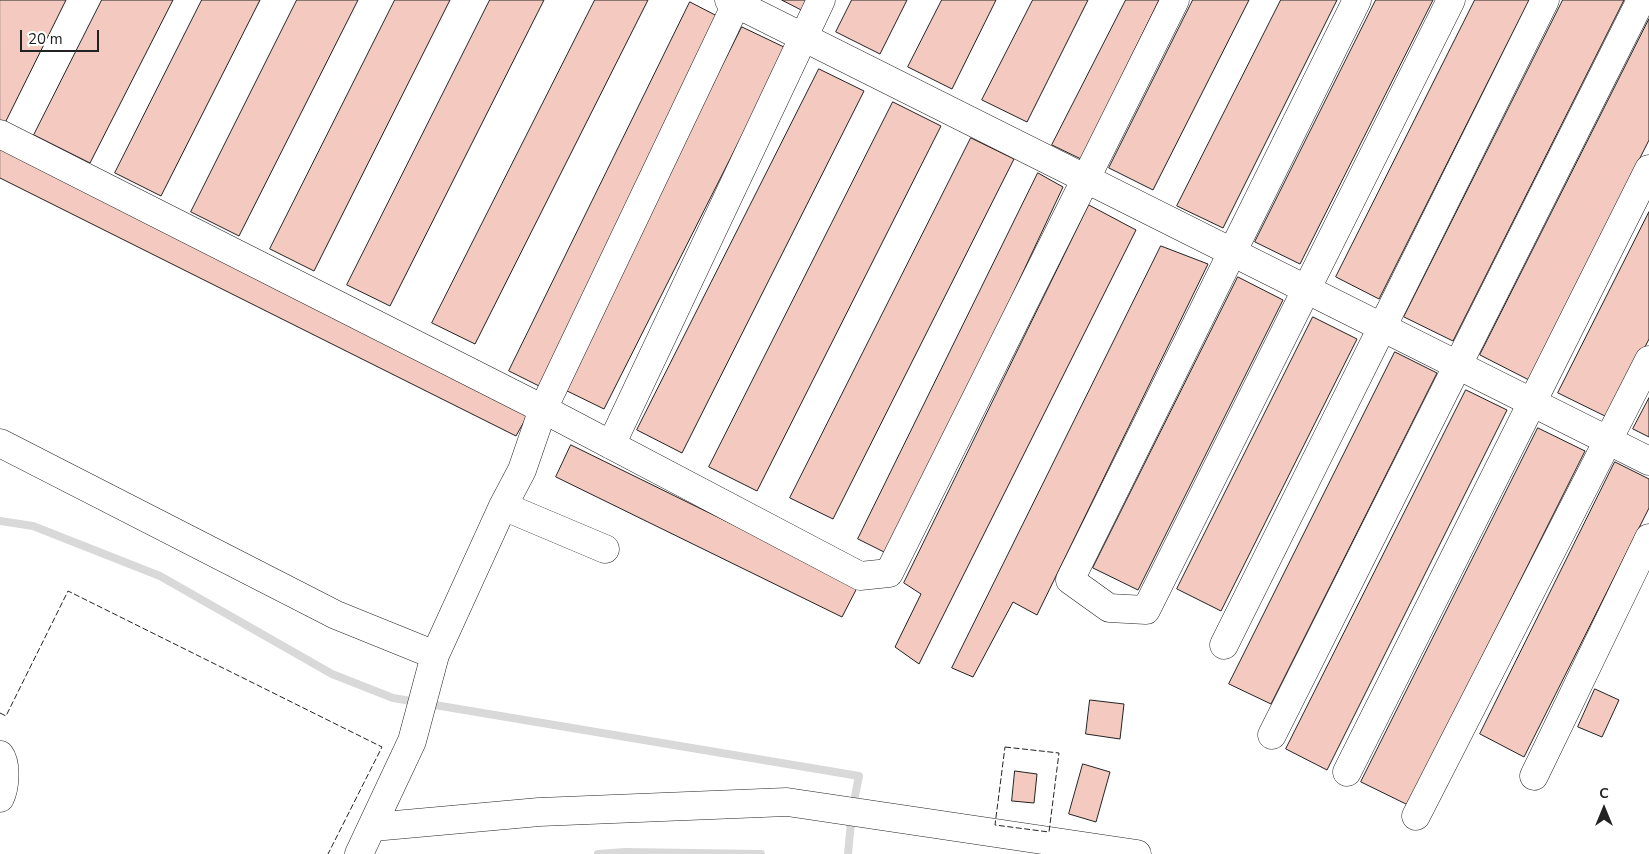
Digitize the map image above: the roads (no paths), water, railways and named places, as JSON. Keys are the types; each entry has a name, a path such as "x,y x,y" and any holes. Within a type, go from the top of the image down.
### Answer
{"lane":[{"path":"611,445 820,0"},
{"path":"0,134 543,409 860,576 889,572 1174,0"},
{"path":"1357,0 1070,580 1109,608 1146,610 1451,0"},
{"path":"1224,645 1545,0"},
{"path":"1272,735 1641,0"},
{"path":"359,854 412,741 435,655 503,506 522,470 543,409 735,1 1649,461"},
{"path":"1347,772 1649,169"},
{"path":"1416,816 1649,360"},
{"path":"0,443 336,615 435,655"},
{"path":"503,506 605,549"},
{"path":"1534,776 1649,538"},
{"path":"0,755 3,760 3,792 0,798"},
{"path":"373,827 539,812 787,802 1137,854"}],"waterway":[{"path":"0,521 33,526 160,576 332,674 393,698 859,776 852,811 848,854"},
{"path":"598,854 625,852 761,854"}]}
